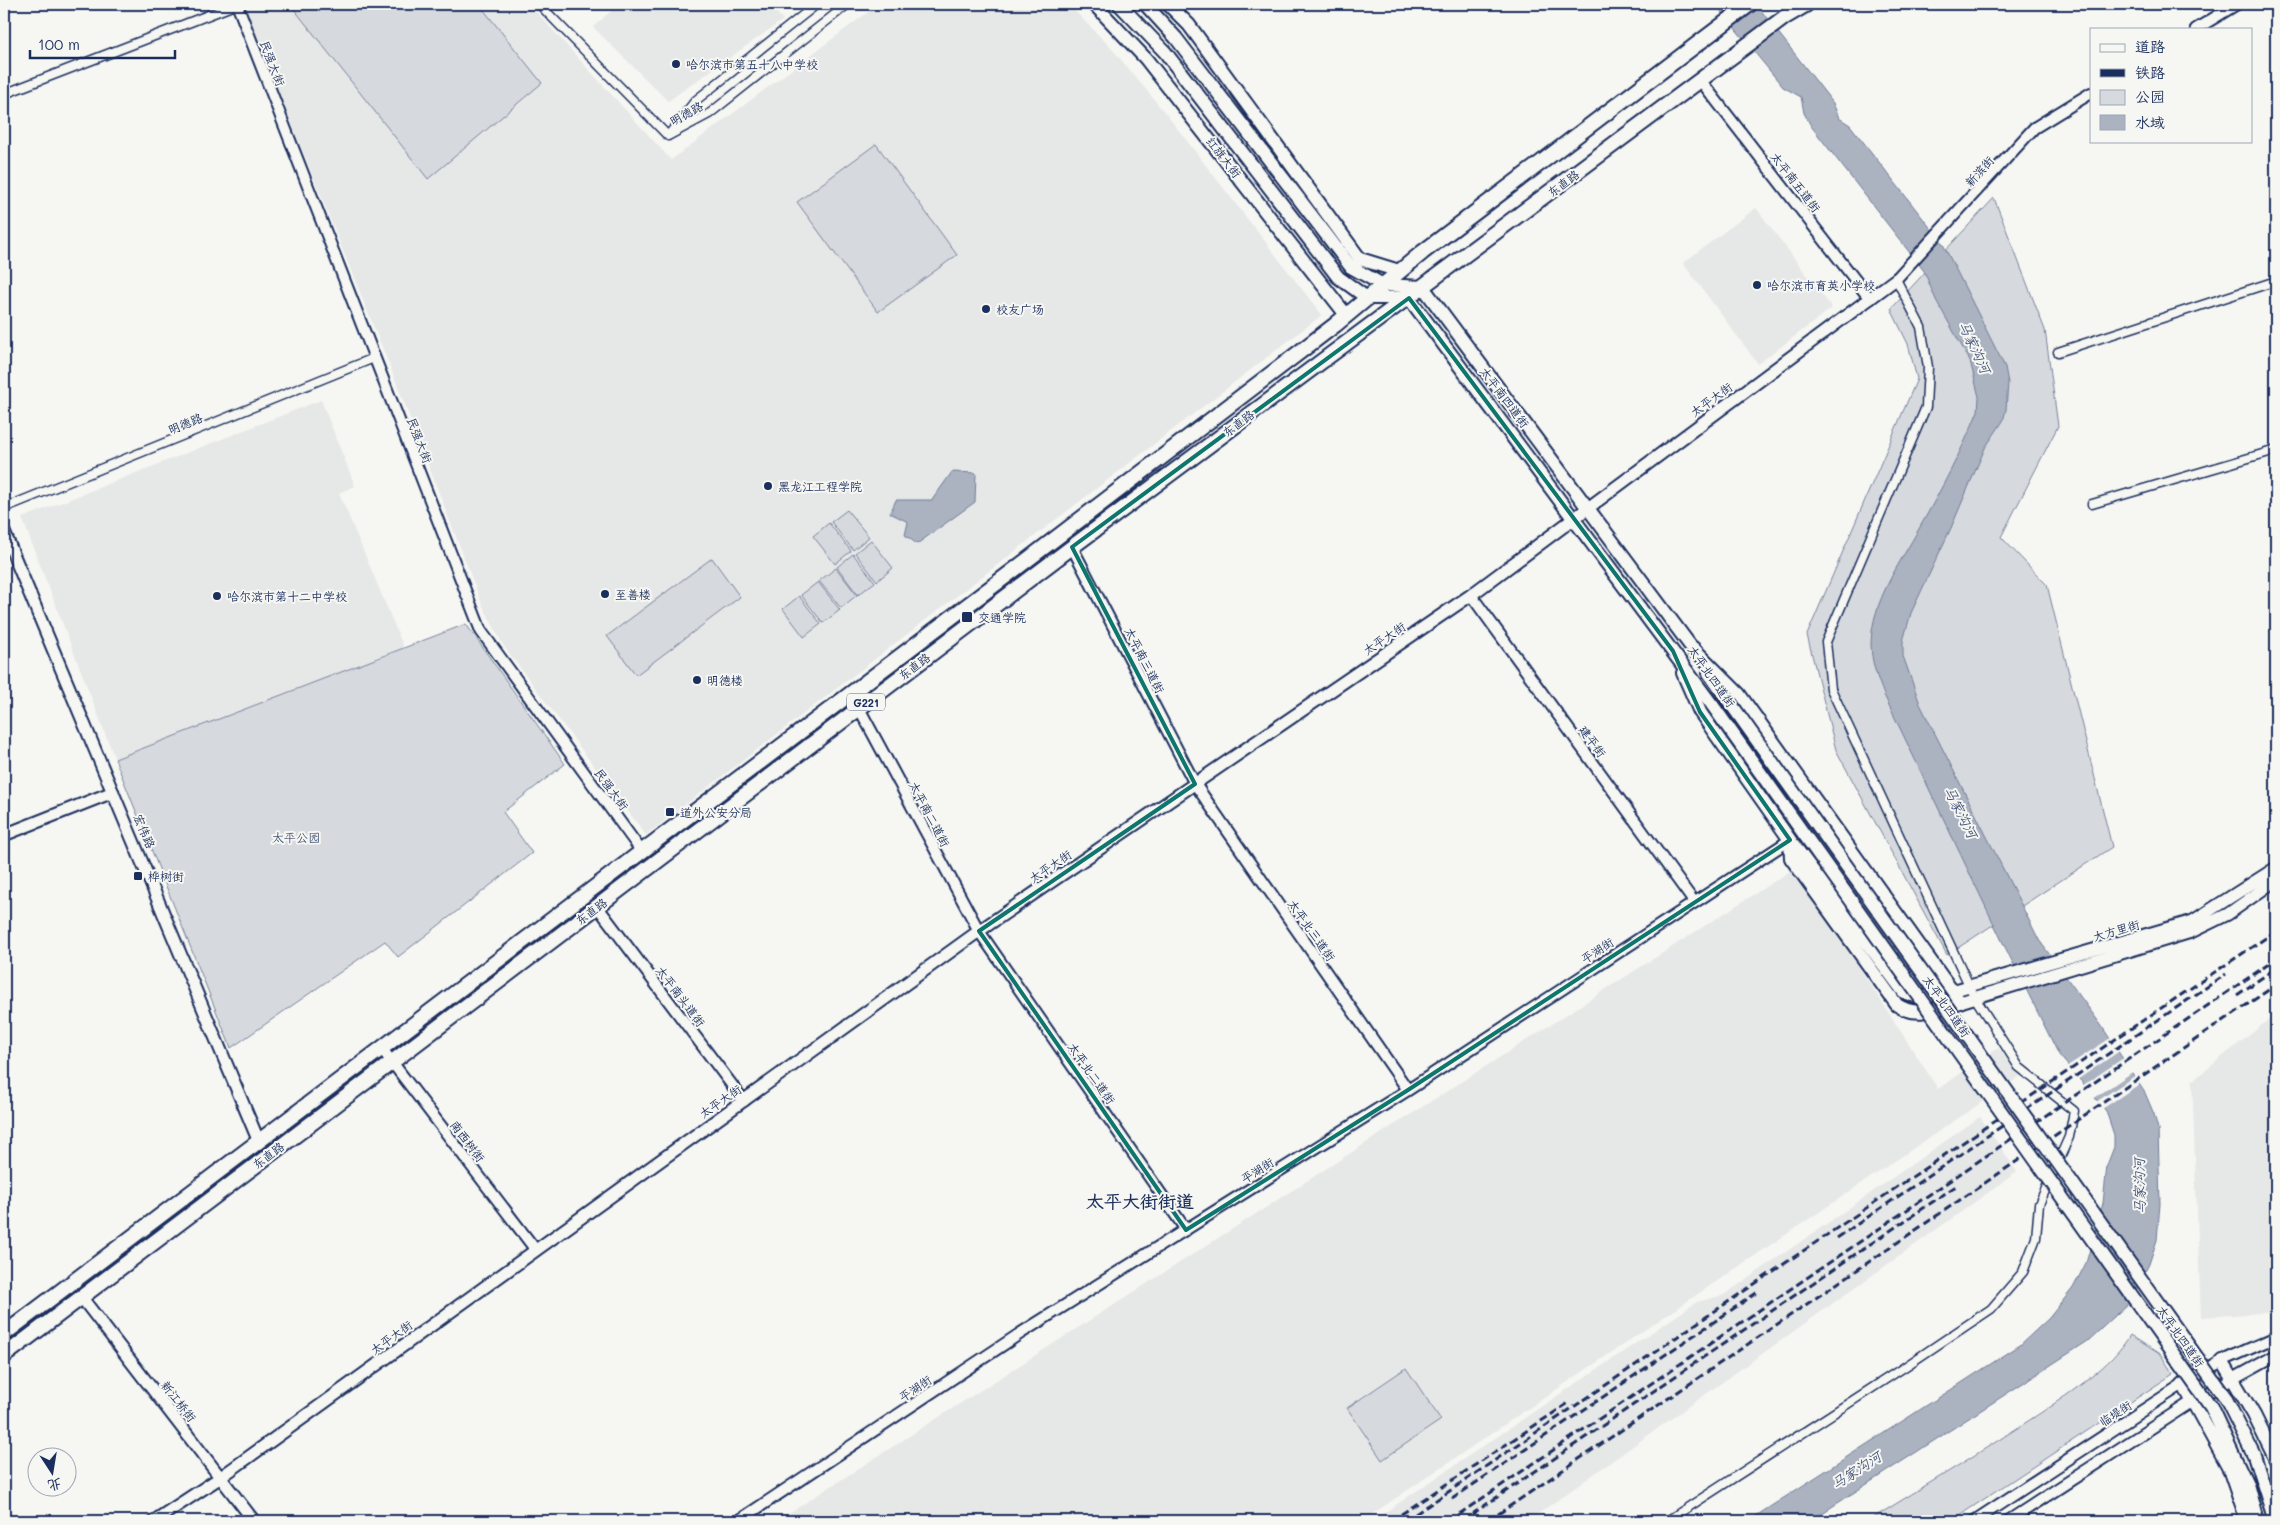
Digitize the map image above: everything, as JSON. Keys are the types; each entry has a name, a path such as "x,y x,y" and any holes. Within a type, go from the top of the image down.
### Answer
{"highway":[{"name":"东直路","path":"4,1334 1347,316 1399,271 1750,4"},
{"name":"东直路","path":"4,1356 1072,547 1701,81 1733,55 1785,17 1807,4"}],"main road":[{"name":"红旗大街","path":"1094,4 1146,59 1347,316"},
{"name":"红旗大街","path":"1119,4 1165,52 1338,276 1368,298"},
{"path":"1144,4 1176,38 1351,267 1383,285 1423,287"},
{"path":"1168,4 1189,25 1360,259 1399,271"},
{"name":"太平大街","path":"154,1521 221,1478 535,1249 744,1101 978,931 1472,595 1896,279"},
{"name":"太平南四道街","path":"1423,287 1588,508"},
{"path":"1368,298 1408,298"},
{"name":"太平南四道街","path":"1408,298 1573,518"},
{"name":"太平北四道街","path":"1588,508 1692,647 2225,1398 2254,1456 2275,1521"},
{"name":"太平北四道街","path":"1573,518 1713,706 2211,1407 2241,1470 2257,1521"},
{"name":"宏伟路","path":"4,532 259,1142"},
{"path":"1692,647 1739,694 1960,1002 1920,1013 1908,1011 1897,1004 1791,858 1790,840"},
{"path":"1673,651 1700,712 1790,840 1903,991 1910,995 1928,998 1952,991"},
{"path":"4,835 113,792"},
{"name":"大方里街","path":"2090,957 2193,921 2276,868"},
{"name":"大方里街","path":"1952,991 2005,982 2208,925 2244,904 2276,880"},
{"name":"大方里街","path":"1960,1002 1975,998 2005,982"},
{"name":"新江桥街","path":"82,1298 254,1521"},
{"name":"太平北四道街","path":"2222,1361 2276,1460"},
{"path":"2183,1384 2228,1466 2248,1521"}],"street":[{"path":"4,94 237,4"},
{"name":"民强大街","path":"237,4 481,631 642,852"},
{"path":"539,4 668,136"},
{"name":"明德路","path":"668,136 695,101 817,4"},
{"name":"明德路","path":"668,136 709,114 848,4"},
{"path":"2198,28 2237,4"},
{"name":"太平南五道街","path":"1701,81 1870,298"},
{"name":"新滨街","path":"1896,279 1959,213 2034,128 2090,94"},
{"path":"1667,1521 1906,1366 1991,1308 2023,1272 2036,1238 2039,1204 2069,1136 2074,1111 2019,1067 1975,998 1831,689 1826,642 1926,408 1928,367 1921,327 1896,279"},
{"path":"2058,352 2276,281"},
{"name":"明德路","path":"4,508 374,358"},
{"path":"2092,504 2276,450"},
{"name":"太平南三道街","path":"1072,547 1195,784"},
{"name":"建平街","path":"1472,595 1694,902"},
{"name":"太平南二道街","path":"858,708 978,931"},
{"name":"太平北三道街","path":"1195,784 1408,1090"},
{"name":"平湖街","path":"738,1521 1021,1333 1408,1090 1790,840"},
{"name":"太平南头道街","path":"597,906 744,1101"},
{"name":"太平北二道街","path":"978,931 1186,1230"},
{"name":"南西树街","path":"382,1049 535,1249"},
{"name":"临堤街","path":"1974,1521 2183,1384 2222,1361 2276,1337"},
{"path":"2008,1521 2193,1401 2276,1355"}],"highlighted area":[{"path":"1409,298 1673,651 1700,712 1790,840 1408,1090 1186,1230 979,931 1195,784 1072,547"}],"shaded area":[{"name":"黑龙江工程学院","path":"243,4 529,4 671,160 879,4 1068,4 1113,50 1166,114 1322,315 646,835 503,645 482,604 391,369"},
{"name":"哈尔滨市第五十八中学校","path":"619,4 770,4 783,20 668,101 593,27"},
{"name":"哈尔滨市育英小学校","path":"1756,208 1832,308 1758,364 1683,263"},
{"name":"哈尔滨市第十二中学校","path":"321,400 355,486 339,493 404,648 115,759 22,518"},
{"path":"1795,868 1938,1089 1998,1048 2022,1075 1362,1521 777,1521"},
{"path":"2276,1014 2276,1312 2201,1317 2192,1081"},
{"path":"1980,1117 2017,1172 1528,1521 1372,1521 1697,1302 1724,1295"}],"green space":[{"path":"290,4 479,4 542,83 428,179"},
{"path":"876,144 957,255 878,312 797,202"},
{"path":"1994,198 2045,330 2058,426 2001,537 2047,585 2112,847 1947,955 1836,750 1807,635 1917,379 1908,344 1891,309"},
{"path":"847,510 869,537 853,550 831,522"},
{"path":"829,523 851,551 835,564 813,536"},
{"path":"871,540 893,568 877,581 855,553"},
{"path":"853,554 875,582 858,595 837,567"},
{"path":"712,558 740,597 636,675 607,636"},
{"path":"836,568 857,595 841,608 819,581"},
{"path":"818,582 840,610 823,623 801,595"},
{"path":"799,596 821,624 804,637 783,609"},
{"name":"太平公园","path":"466,624 565,764 503,812 532,853 398,957 385,941 231,1048 115,759"},
{"path":"2130,1335 2161,1355 2173,1374 1951,1521 1868,1521 1999,1440 2065,1396 2102,1368"},
{"path":"1406,1368 1441,1420 1382,1460 1347,1408"}],"water":[{"name":"马家沟河","path":"1715,4 1756,4 1833,103 1839,118 1850,125 1943,244 2005,367 2008,383 2006,410 2003,421 1985,448 1951,528 1911,613 1903,641 1903,656 1920,704 2039,940 2101,1025 2145,1093 2158,1129 2160,1204 2157,1240 2149,1264 2130,1302 2088,1341 1810,1521 1748,1521 2020,1345 2049,1318 2073,1288 2086,1263 2103,1203 2107,1165 2114,1147 2114,1135 2106,1111 2059,1055 1884,695 1873,663 1871,643 1873,627 1882,597 1943,484 1978,411 1979,397 1970,361 1936,300 1924,271 1811,126 1804,113 1801,97 1783,87"},
{"path":"952,472 976,473 975,502 917,544 905,535 908,522 890,513 896,500 932,500"}],"pier":[{"path":"2112,1037 2121,1050 2077,1080 2066,1067"},
{"path":"2125,1057 2134,1071 2093,1099 2082,1086"},
{"path":"2136,1075 2141,1083 2102,1109 2096,1102"}],"railway":[{"path":"1405,1521 2276,931"},
{"path":"1449,1521 2276,959"},
{"path":"2237,995 2276,968"},
{"path":"1837,1238 2226,974"},
{"path":"1488,1521 2276,985"},
{"path":"1462,1521 1956,1186"},
{"path":"1452,1499 1758,1292"},
{"path":"1391,1521 1570,1402"}],"place":[{"name":"哈尔滨市第五十八中学校","path":"676,64"},
{"name":"哈尔滨市育英小学校","path":"1757,285"},
{"name":"校友广场","path":"986,309"},
{"name":"黑龙江工程学院","path":"768,486"},
{"name":"至善楼","path":"605,594"},
{"name":"哈尔滨市第十二中学校","path":"217,596"},
{"name":"交通学院","path":"967,617"},
{"name":"明德楼","path":"697,680"},
{"name":"道外公安分局","path":"670,812"},
{"name":"桦树街","path":"138,876"}],"district":[{"name":"太平大街街道","path":"1140,1201"}]}
